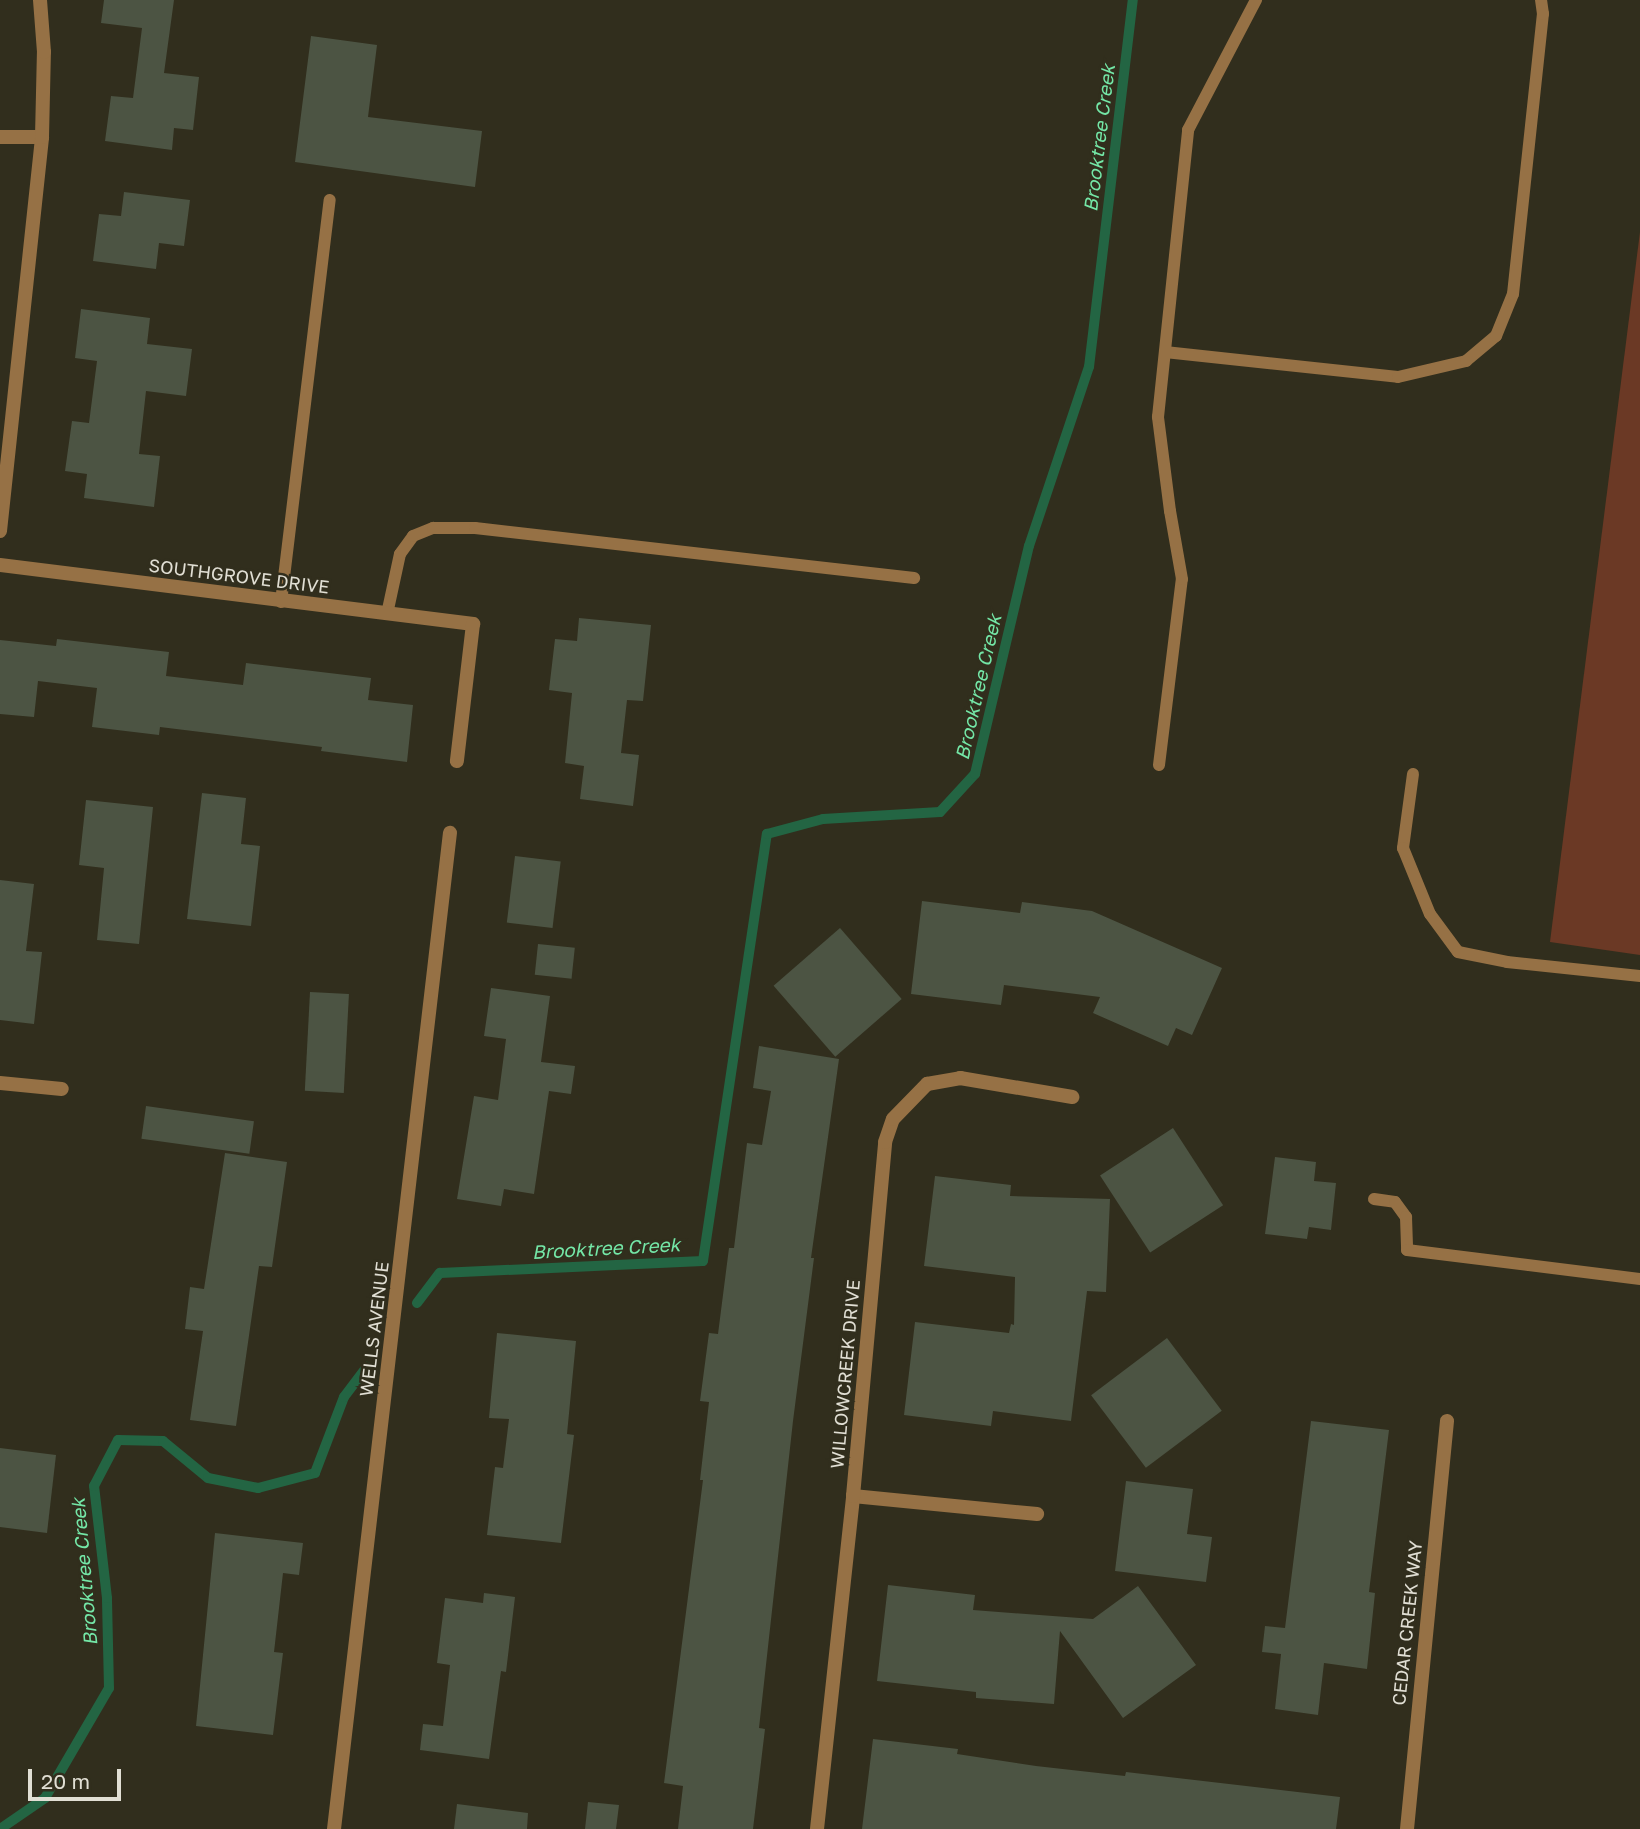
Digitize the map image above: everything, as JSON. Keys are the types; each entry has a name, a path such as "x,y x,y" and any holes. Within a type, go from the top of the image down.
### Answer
{"street":[{"path":"0,531 41,137 44,52 40,0"},
{"path":"0,137 41,137"},
{"name":"SOUTHGROVE DRIVE","path":"0,565 472,624 457,761"},
{"name":"WELLS AVENUE","path":"334,1829 450,833"},
{"name":"WILLOWCREEK DRIVE","path":"817,1829 853,1496 885,1142 893,1119 927,1084 960,1078 1072,1097"},
{"path":"0,1083 62,1089"},
{"name":"CEDAR CREEK WAY","path":"1407,1829 1447,1421"},
{"path":"853,1496 1037,1514"}],"lane":[{"path":"1159,765 1182,579 1158,417 1188,130 1256,0"},
{"path":"1165,352 1398,377 1466,361 1496,336 1513,294 1543,14 1541,0"},
{"path":"281,601 330,200"},
{"path":"387,614 400,554 413,536 433,528 475,528 914,578"},
{"path":"1413,774 1403,848 1430,914 1458,952 1507,962 1640,976"},
{"path":"1374,1199 1395,1202 1406,1217 1404,1245 1407,1250 1640,1279"}],"shaded area":[{"path":"1640,232 1640,955 1550,942"}],"building":[{"path":"104,0 174,0 164,73 199,77 193,130 174,128 172,150 105,141 111,96 133,98 142,28 101,23"},
{"path":"311,36 377,45 368,117 482,131 475,187 295,162"},
{"path":"124,192 190,200 184,246 159,243 156,269 93,261 99,214 121,216"},
{"path":"81,309 150,318 147,344 192,349 186,396 146,391 139,454 160,456 154,507 84,498 87,474 65,471 72,421 89,423 97,361 75,358"},
{"path":"579,618 651,625 643,701 627,700 621,753 639,755 633,806 580,799 584,766 565,763 572,693 549,690 555,639 577,641"},
{"path":"57,639 169,652 166,676 243,685 246,663 371,678 368,700 413,705 407,762 321,751 322,747 160,727 159,735 92,727 97,688 38,681 34,717 0,714 0,640 56,646"},
{"path":"202,793 246,798 241,844 260,846 251,926 187,919"},
{"path":"86,800 153,807 139,944 97,940 104,868 79,865"},
{"path":"515,856 561,862 552,928 507,923"},
{"path":"0,880 34,884 26,951 42,952 34,1024 0,1020"},
{"path":"922,901 1020,913 1022,902 1092,911 1222,968 1192,1035 1176,1028 1168,1046 1093,1013 1100,997 1004,985 1001,1005 911,994"},
{"path":"840,928 902,999 835,1057 774,986"},
{"path":"538,944 575,948 572,979 535,975"},
{"path":"491,988 550,996 541,1062 575,1066 571,1094 549,1091 534,1194 504,1189 501,1206 457,1199 474,1096 498,1100 506,1039 484,1036"},
{"path":"310,992 349,994 344,1093 305,1091"},
{"path":"759,1046 839,1059 811,1258 814,1258 759,1728 765,1729 753,1829 678,1829 683,1786 664,1783 703,1480 700,1480 709,1402 700,1401 709,1333 718,1334 729,1248 734,1248 747,1143 762,1145 771,1091 753,1088"},
{"path":"146,1106 254,1121 249,1154 141,1139"},
{"path":"1173,1128 1223,1205 1150,1253 1100,1175"},
{"path":"225,1153 287,1162 272,1267 259,1266 236,1426 190,1420 203,1331 185,1329 190,1287 204,1289"},
{"path":"1275,1157 1316,1162 1314,1181 1336,1183 1331,1230 1309,1227 1307,1239 1265,1234"},
{"path":"935,1176 1011,1185 1010,1196 1110,1199 1106,1292 1087,1291 1071,1421 993,1411 991,1426 904,1415 915,1322 1009,1333 1011,1324 1014,1325 1015,1277 924,1266"},
{"path":"497,1333 576,1341 567,1434 574,1435 561,1543 487,1535 495,1467 503,1468 509,1419 489,1418"},
{"path":"1167,1338 1222,1411 1146,1468 1091,1395"},
{"path":"1311,1421 1389,1430 1369,1592 1375,1593 1367,1669 1324,1663 1318,1715 1275,1709 1281,1654 1262,1652 1265,1626 1285,1628"},
{"path":"0,1448 56,1455 47,1533 0,1527"},
{"path":"1126,1481 1193,1489 1187,1534 1212,1537 1206,1582 1115,1571"},
{"path":"215,1533 303,1543 299,1575 283,1573 274,1652 283,1653 273,1735 196,1726"},
{"path":"888,1585 975,1595 973,1610 1093,1619 1138,1586 1196,1665 1123,1718 1060,1631 1054,1704 976,1698 976,1692 877,1681"},
{"path":"484,1593 515,1597 506,1672 501,1671 489,1759 420,1750 423,1724 443,1726 450,1665 437,1663 445,1598 483,1603"},
{"path":"873,1739 958,1749 957,1754 1036,1766 1125,1776 1126,1772 1340,1797 1336,1829 862,1829"},
{"path":"588,1802 619,1805 616,1829 585,1829"},
{"path":"457,1804 528,1813 527,1829 454,1829"}],"waterway":[{"name":"Brooktree Creek","path":"417,1303 440,1273 703,1261 767,834 823,819 940,812 975,774 1029,546 1089,367 1133,0"},
{"name":"Brooktree Creek","path":"0,1829 45,1798 109,1688 107,1598 94,1486 118,1440 163,1441 208,1478 258,1488 315,1473 344,1397 367,1367"}]}
